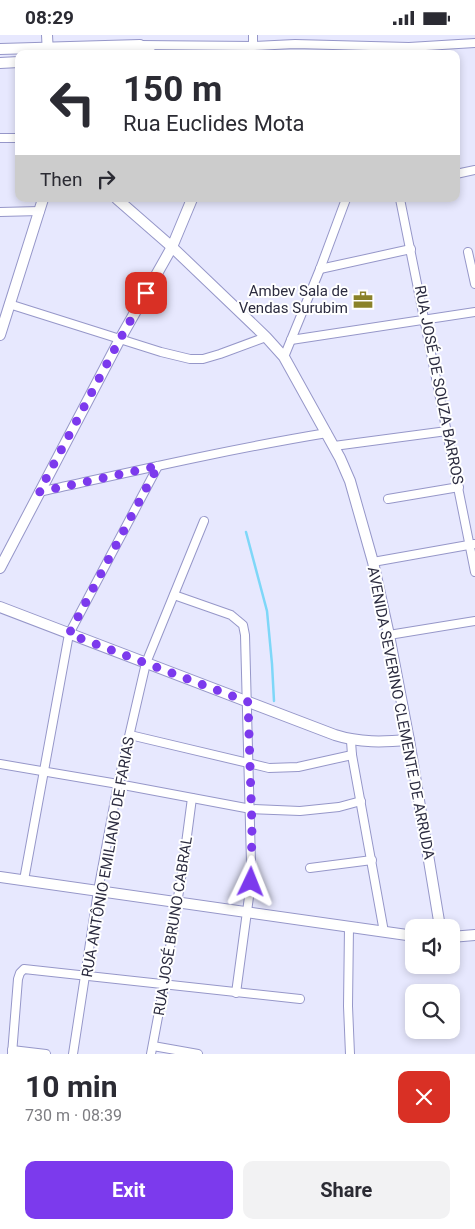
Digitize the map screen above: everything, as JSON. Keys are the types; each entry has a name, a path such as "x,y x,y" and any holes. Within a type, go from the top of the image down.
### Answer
{"main road":[{"path":"47,35 48,50"},
{"path":"56,50 140,40 149,50"},
{"path":"0,49 24,50"},
{"path":"0,63 15,62"},
{"path":"0,335 42,202"},
{"name":"AVENIDA SEVERINO CLEMENTE DE ARRUDA","path":"120,202 172,247 266,337 284,357 334,446 350,481 373,561 389,635 409,740 439,919"},
{"path":"0,567 120,339 172,247 191,202"},
{"path":"0,607 352,741 377,743 409,740"},
{"path":"0,877 405,935"},
{"path":"460,936 475,935"}],"street":[{"path":"253,35 253,46"},
{"path":"140,40 253,46 295,43 346,50 475,43"},
{"path":"0,138 15,138"},
{"path":"460,173 475,170"},
{"path":"284,357 345,202"},
{"name":"RUA JOSÉ DE SOUZA BARROS","path":"401,202 447,431 473,544 475,572"},
{"path":"0,212 40,211"},
{"path":"320,269 411,249"},
{"path":"468,252 475,284"},
{"path":"9,304 161,352 190,359 203,359 266,337"},
{"path":"292,340 475,311"},
{"path":"334,446 447,431"},
{"path":"39,492 280,440 327,433"},
{"path":"24,880 69,634 158,466"},
{"path":"388,499 459,487"},
{"name":"RUA ANTÔNIO EMILIANO DE FARIAS","path":"73,1054 98,891 118,784 146,663 204,521"},
{"path":"373,561 473,544"},
{"path":"174,595 231,615 242,625 245,635 251,809 251,882 236,993"},
{"path":"389,635 475,621"},
{"path":"130,735 269,768 323,762 352,755"},
{"path":"352,741 352,755 384,932"},
{"path":"0,764 251,809 308,810 339,807 361,801"},
{"name":"RUA JOSÉ BRUNO CABRAL","path":"152,1050 164,985 192,798"},
{"path":"310,868 372,860"},
{"path":"349,927 348,1006 350,1054"},
{"path":"46,1054 12,1052 18,979 24,969 300,999"},
{"path":"152,1050 198,1054"}],"waterway":[{"path":"246,532 267,611 274,701"}],"place":[{"name":"Ambev Sala de Vendas Surubim","path":"363,300"}],"route":[{"path":"146,293 39,492 158,466 69,634 248,702 252,827 251,882"}]}
